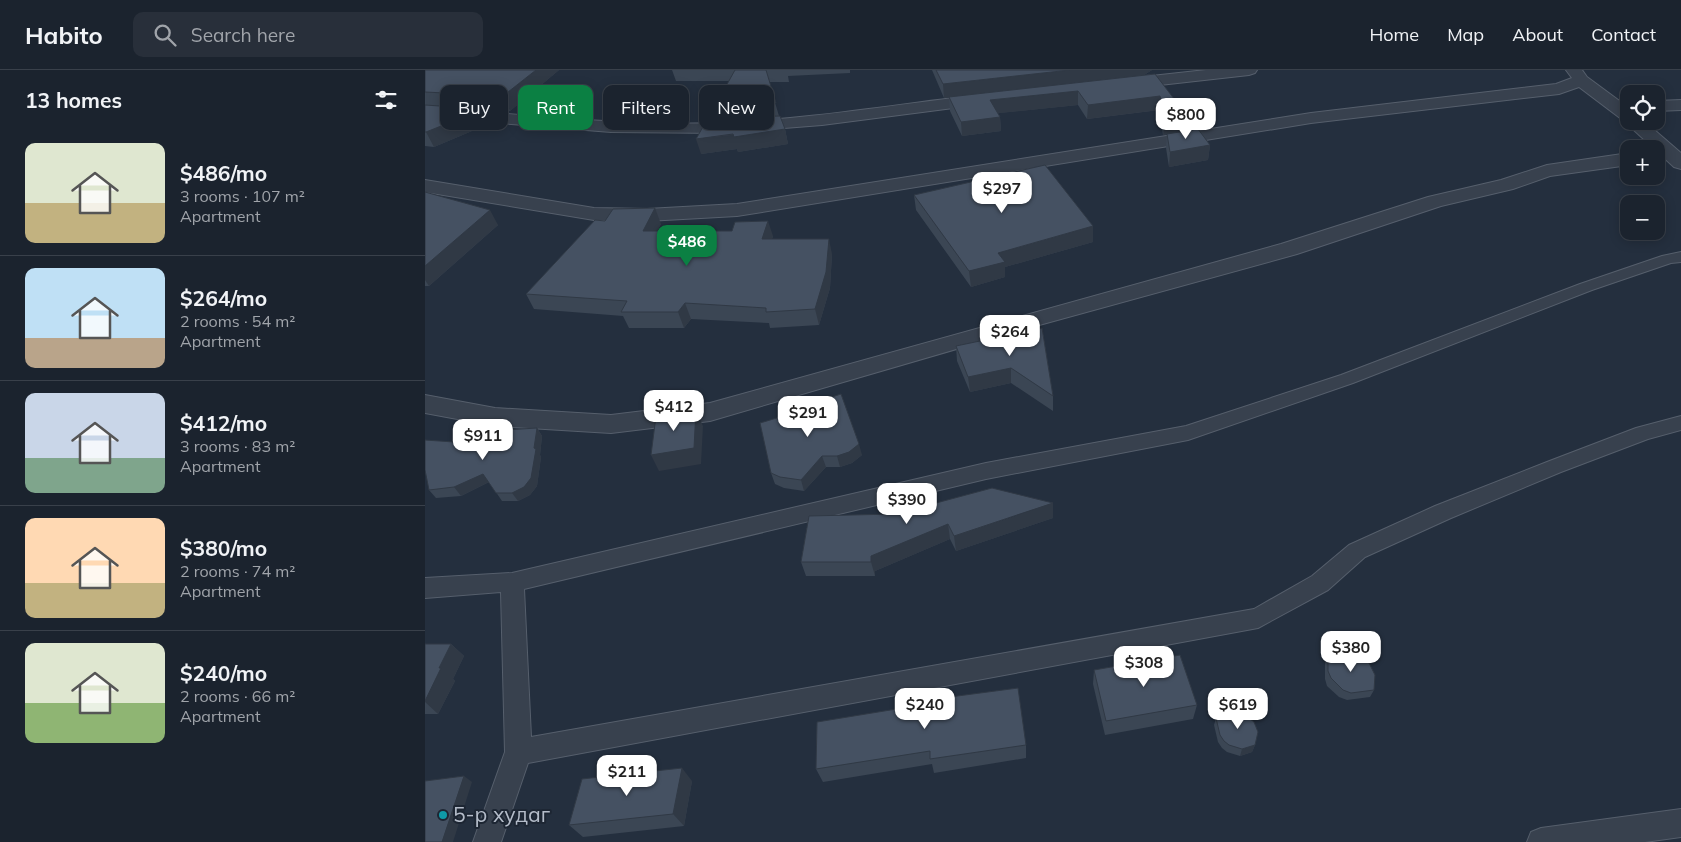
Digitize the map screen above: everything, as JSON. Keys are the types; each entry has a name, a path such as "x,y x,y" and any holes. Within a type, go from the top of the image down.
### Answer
{"street":[{"path":"1103,86 1249,70"},
{"path":"425,186 594,214 647,215 737,210 1311,118 1559,89 1577,75 1620,107"},
{"path":"425,112 571,124 720,128 768,126 1006,97"},
{"path":"1665,106 1681,105"},
{"path":"1643,130 1672,157"},
{"path":"425,404 495,417 611,424 710,412 1024,322 1289,249 1435,201 1505,186 1547,170 1620,160"}],"lane":[{"path":"425,588 513,582 987,471 1188,433 1347,378 1586,287 1668,259 1681,257"},
{"path":"518,752 1257,618 1320,584 1357,551 1443,512 1554,467 1643,433 1681,423"},
{"path":"487,842 518,752 513,582"},
{"path":"1541,842 1681,823"}],"building":[{"path":"425,70 536,70 508,92 508,85 440,85 440,93 425,92"},
{"path":"735,70 766,70 771,85 727,85"},
{"path":"936,70 1070,70 943,84"},
{"path":"1155,74 1188,117 1165,120 1160,96 1088,105 1078,91 990,100 1000,117 961,122 949,97"},
{"path":"425,105 440,106 440,126 425,132"},
{"path":"774,116 780,116 785,129 734,137 733,134 696,139 701,130 774,130"},
{"path":"1198,129 1210,145 1170,152 1167,134"},
{"path":"1045,165 1093,226 998,253 1005,262 969,271 914,195"},
{"path":"425,192 490,210 425,266"},
{"path":"655,208 643,231 732,231 735,222 768,221 762,239 829,239 826,272 815,309 766,312 766,308 685,303 678,312 621,312 627,301 526,294 595,220 605,221 613,209"},
{"path":"1042,328 1053,396 1011,368 968,377 956,346"},
{"path":"841,394 859,444 849,452 837,456 822,456 801,480 780,477 771,473 760,423 810,408 808,405"},
{"path":"696,410 694,448 651,455 656,416"},
{"path":"537,428 534,448 536,449 531,478 524,487 512,493 496,493 483,474 454,487 429,490 425,470 425,440 483,444 489,431"},
{"path":"992,488 1053,503 954,536 948,524 871,556 871,562 801,562 809,516 895,514"},
{"path":"425,644 451,644 425,701"},
{"path":"1350,652 1357,654 1369,663 1375,675 1374,690 1351,693 1343,690 1331,678 1328,671 1328,656"},
{"path":"1180,655 1197,705 1106,721 1094,670"},
{"path":"1018,688 1026,745 930,759 930,751 816,769 817,722 927,704 927,700"},
{"path":"1238,712 1254,722 1258,732 1255,745 1242,749 1229,745 1224,741 1220,735 1216,718"},
{"path":"682,768 673,814 569,825 582,779"},
{"name":"5-р худаг","path":"464,776 442,842 425,842 425,781"}],"place":[{"name":"5-р худаг","path":"443,815"}]}
